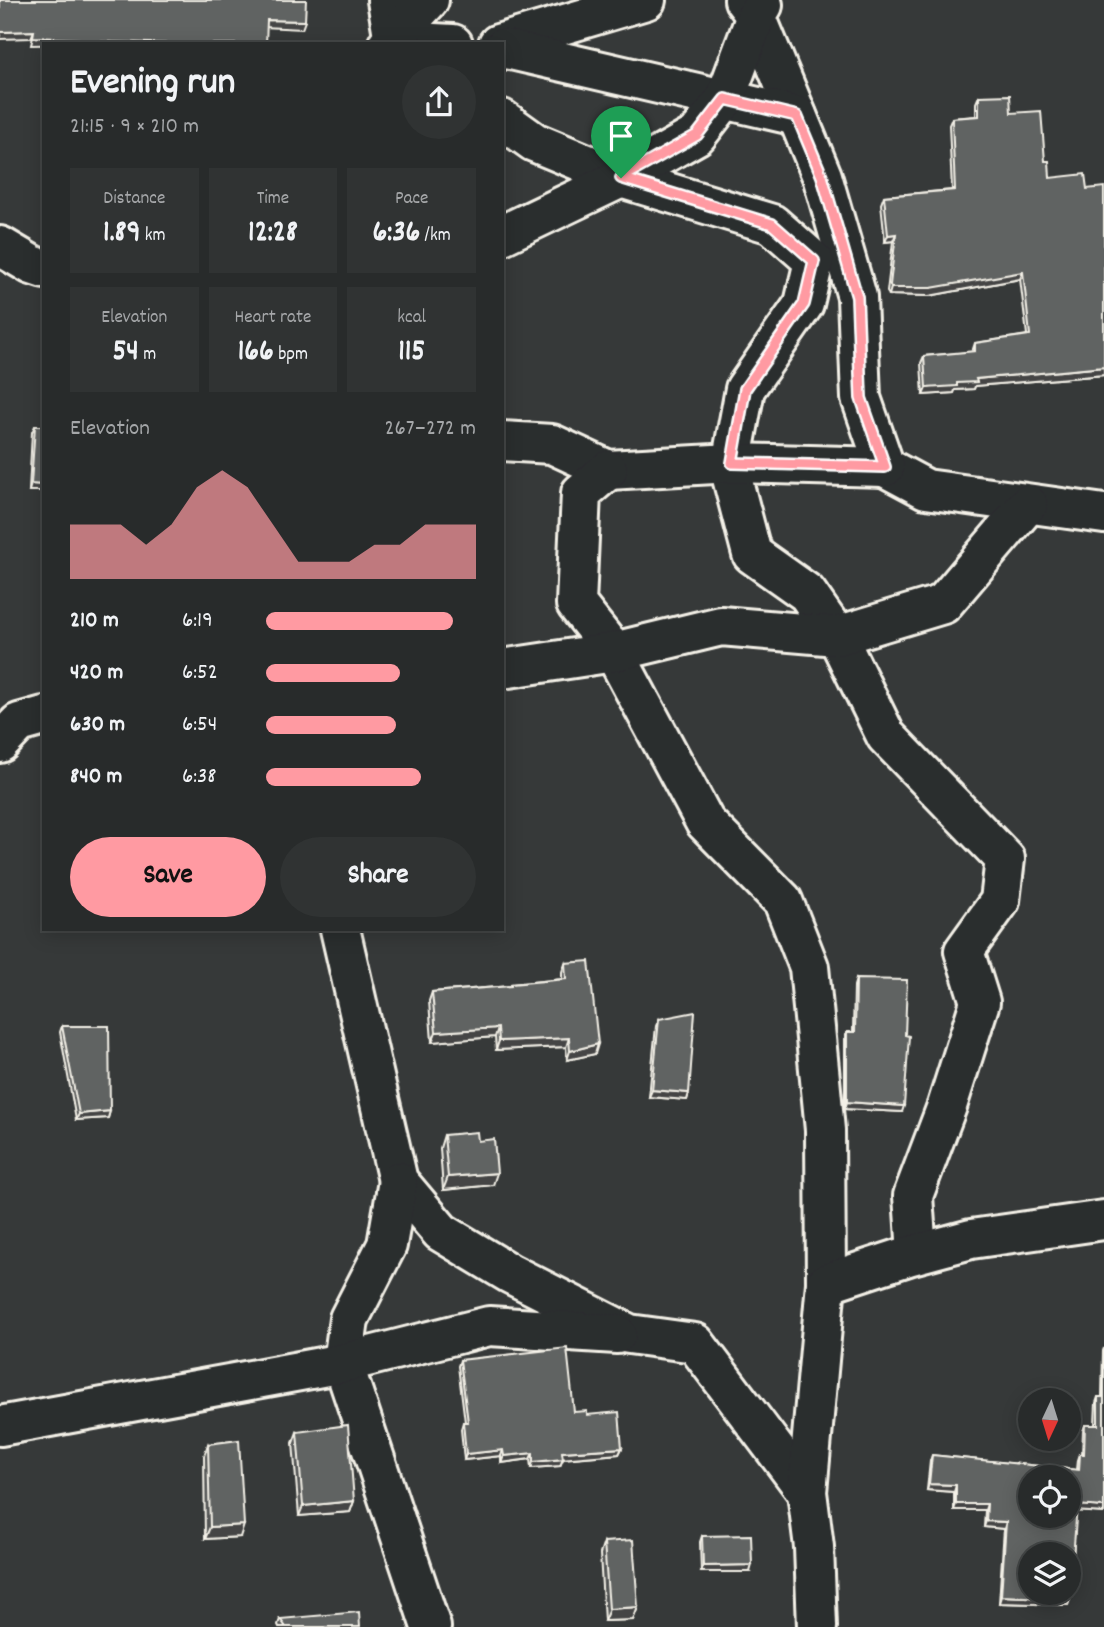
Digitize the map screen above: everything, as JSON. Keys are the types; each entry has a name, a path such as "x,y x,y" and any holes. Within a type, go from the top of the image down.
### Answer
{"street":[{"path":"387,0 394,42"},
{"path":"394,42 429,0"},
{"path":"504,42 646,0"},
{"path":"504,234 621,178 697,135 725,99 756,5"},
{"path":"756,5 822,176 857,297 861,398 885,467"},
{"path":"504,48 797,116"},
{"path":"504,120 534,142 621,178 772,224 814,261 804,304 745,389 730,470 752,554 807,593 837,636 886,736 1005,859 1000,901 964,951 980,1002 947,1106 914,1196 917,1253"},
{"path":"0,246 42,268"},
{"path":"504,440 552,444 608,470 732,463 885,467 926,489 1104,514"},
{"path":"608,470 582,493 576,604 614,652 705,822 783,901 808,967 825,1130 826,1283 807,1492 814,1547 817,1627"},
{"path":"504,669 614,652 721,626 837,636 943,604 1028,504"},
{"path":"340,931 398,1181 387,1245 349,1319 343,1363 431,1627"},
{"path":"398,1181 441,1231 509,1273 629,1334"},
{"path":"826,1283 917,1253 971,1240 1104,1220"},
{"path":"0,1426 343,1363 489,1326 629,1334 695,1343 807,1492"}],"building":[{"path":"0,0 306,0 305,21 267,20 266,42 80,41 33,37 34,31 0,32"},
{"path":"1010,95 1011,113 1041,111 1045,161 1049,161 1050,178 1085,174 1087,189 1104,187 1104,367 976,379 977,382 957,383 957,386 926,388 924,356 975,351 975,343 1030,335 1023,272 931,288 891,288 896,234 888,235 884,196 955,190 952,118 979,116 979,96"},
{"path":"35,426 42,426 42,485 31,484"},
{"path":"589,961 598,1044 570,1051 569,1038 499,1041 498,1028 436,1032 432,992 566,979 565,963"},
{"path":"856,979 907,980 905,1035 909,1036 904,1106 847,1102 847,1032 855,1032"},
{"path":"695,1012 689,1093 652,1090 659,1019"},
{"path":"62,1026 109,1026 110,1111 79,1114"},
{"path":"477,1132 478,1141 494,1139 497,1173 448,1177 444,1135"},
{"path":"567,1348 574,1412 587,1411 587,1415 619,1412 622,1448 562,1452 563,1459 533,1462 533,1453 504,1456 503,1450 466,1454 463,1422 468,1422 460,1360"},
{"path":"1098,1397 1104,1397 1104,1507 1081,1505 1079,1465 1080,1454 1084,1454 1085,1425 1098,1425"},
{"path":"348,1425 354,1501 303,1506 297,1432"},
{"path":"239,1440 244,1525 210,1527 208,1444"},
{"path":"932,1455 1030,1465 1018,1465 1018,1528 1075,1528 1074,1542 1018,1542 1018,1597 1001,1596 1006,1522 986,1521 987,1504 956,1504 956,1485 929,1484"},
{"path":"751,1535 752,1565 703,1566 702,1536"},
{"path":"633,1540 638,1607 609,1609 604,1542"},
{"path":"359,1612 360,1627 286,1627 280,1619"}],"route":[{"path":"725,99 797,116 822,176 857,297 861,398 885,467 732,463 745,389 804,304 814,261 772,224 621,178 697,135 725,99"}]}
